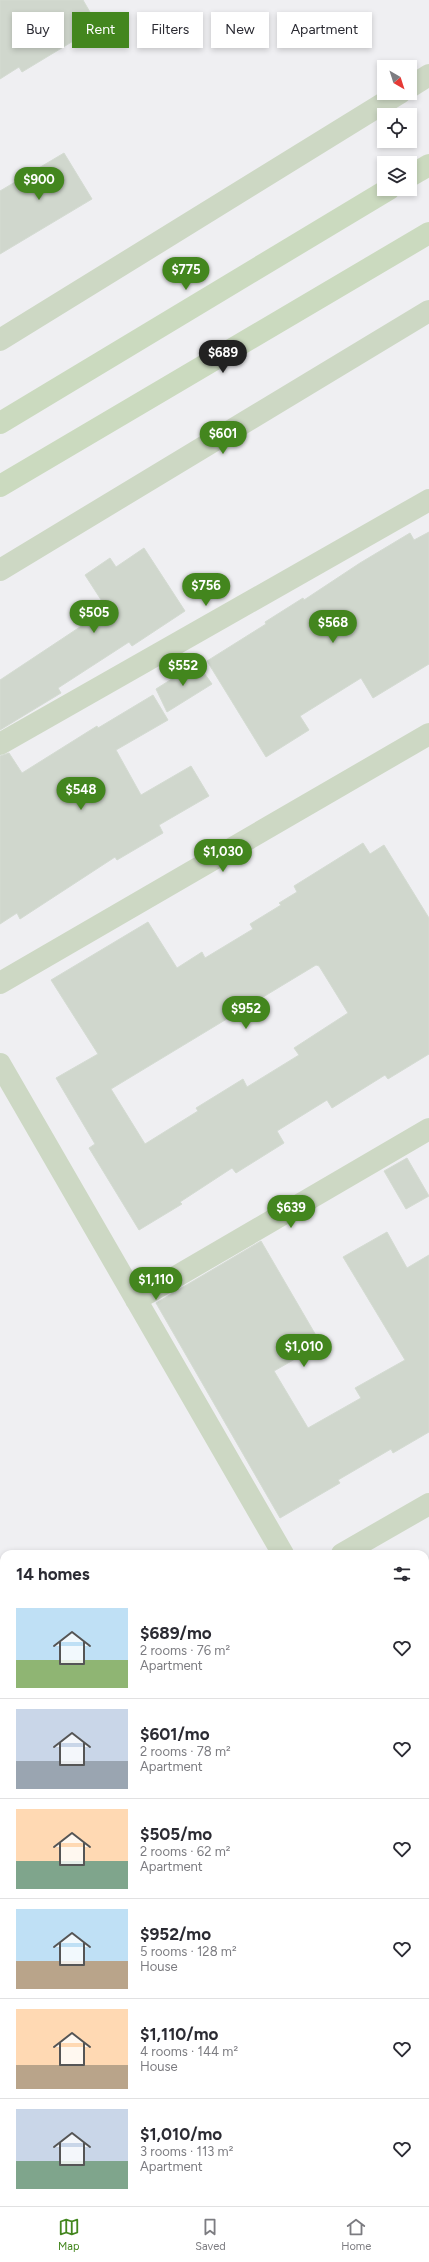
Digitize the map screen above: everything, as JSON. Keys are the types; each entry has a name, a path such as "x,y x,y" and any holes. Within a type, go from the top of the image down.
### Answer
{"main road":[{"path":"417,172 429,165"},
{"path":"0,423 377,196"},
{"path":"0,486 429,233"}],"street":[{"path":"417,83 429,75"},
{"path":"0,340 389,100"},
{"path":"0,570 429,311"},
{"path":"0,744 429,500"},
{"path":"0,983 429,734"},
{"path":"0,1064 281,1550"},
{"path":"136,1300 429,1129"},
{"path":"349,1550 429,1504"}],"building":[{"path":"0,0 83,0 90,12 72,12 72,42 64,47 64,12 12,12 12,48 62,48 22,72 19,67 0,79"},
{"path":"64,153 92,199 0,254 0,191"},
{"path":"429,532 429,664 373,698 361,678 300,716 309,730 266,757 207,661 266,624 265,622 303,598 304,600 360,563 410,533 414,540"},
{"path":"144,548 185,611 132,646 129,642 58,688 61,693 0,730 0,680 107,609 85,575 110,558 116,567"},
{"path":"197,663 212,684 167,712 156,689"},
{"path":"153,695 168,720 116,750 141,795 191,766 209,796 159,825 163,833 117,860 115,857 20,919 17,913 0,924 0,756 9,753 22,773 97,726 98,728"},
{"path":"363,843 370,854 384,845 429,918 429,1054 388,1079 385,1075 332,1108 327,1100 277,1131 284,1143 236,1173 232,1168 180,1202 182,1204 139,1230 89,1148 95,1144 56,1078 98,1054 51,980 148,922 177,968 202,952 205,958 253,929 250,924 281,905 279,903 297,892 294,886","holes":["316,965 319,966 348,1013 294,1048 299,1055 247,1087 243,1079 196,1108 198,1111 145,1144 111,1089"]},
{"path":"407,1158 429,1196 406,1209 384,1171"},
{"path":"387,1232 407,1268 429,1255 429,1432 393,1453 391,1449 338,1480 340,1483 280,1518 156,1303 261,1241 321,1344 274,1371 308,1428 361,1398 355,1388 405,1360 343,1257"}]}
